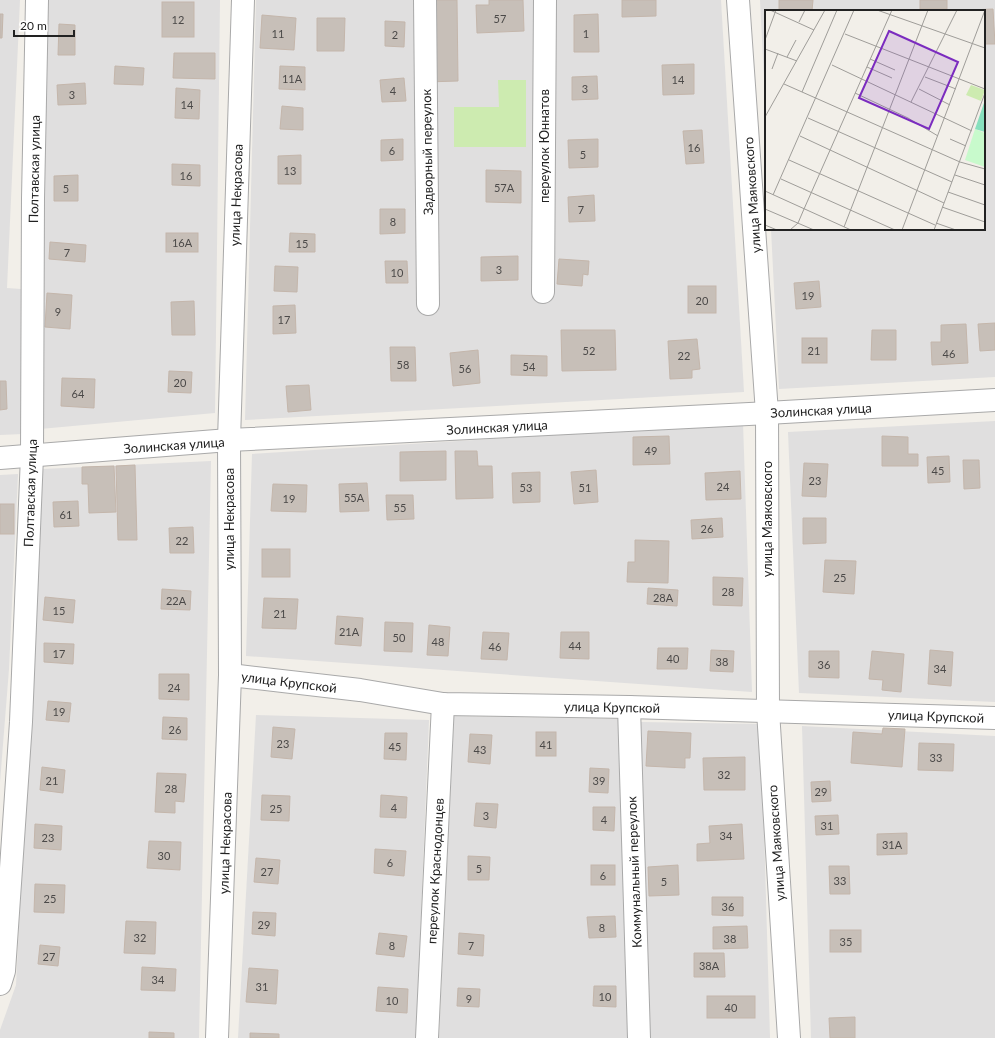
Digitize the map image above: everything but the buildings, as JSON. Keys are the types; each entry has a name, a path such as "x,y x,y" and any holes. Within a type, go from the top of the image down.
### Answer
{"street":[{"name":"Полтавская улица","path":"0,984 4,971 21,722 32,456 33,198 37,0"},
{"name":"улица Некрасова","path":"217,1038 230,675 229,440 243,0"},
{"name":"Задворный переулок","path":"425,0 428,304"},
{"name":"переулок Юннатов","path":"543,292 545,0"},
{"name":"улица Маяковского","path":"738,0 767,413 768,711 789,1038"},
{"name":"Золинская улица","path":"0,458 229,440 995,400"},
{"name":"улица Крупской","path":"230,675 360,690 443,704 629,707 995,718"},
{"name":"переулок Краснодонцев","path":"427,1038 443,704"},
{"name":"Коммунальный переулок","path":"629,707 639,1038"}],"shaded area":[{"path":"0,0 20,0 7,288 21,289 23,434 0,435"},
{"path":"46,0 220,0 215,413 40,429"},
{"path":"256,0 721,0 744,392 245,420"},
{"path":"760,0 995,0 995,377 779,389 771,230 985,230 985,10 765,10 765,98"},
{"path":"995,421 995,702 799,693 788,432"},
{"path":"743,423 752,692 246,656 252,454"},
{"path":"211,461 199,1038 0,1038 0,1030 16,985 42,469"},
{"path":"18,474 9,669 0,782 0,475"},
{"path":"256,715 429,720 416,1038 238,1038"},
{"path":"454,716 622,719 631,1038 439,1038"},
{"path":"641,722 761,724 770,1038 649,1038"},
{"path":"802,726 995,736 995,1038 811,1038"}],"green space":[{"path":"498,80 526,80 526,147 454,147 454,107 499,107"}]}
